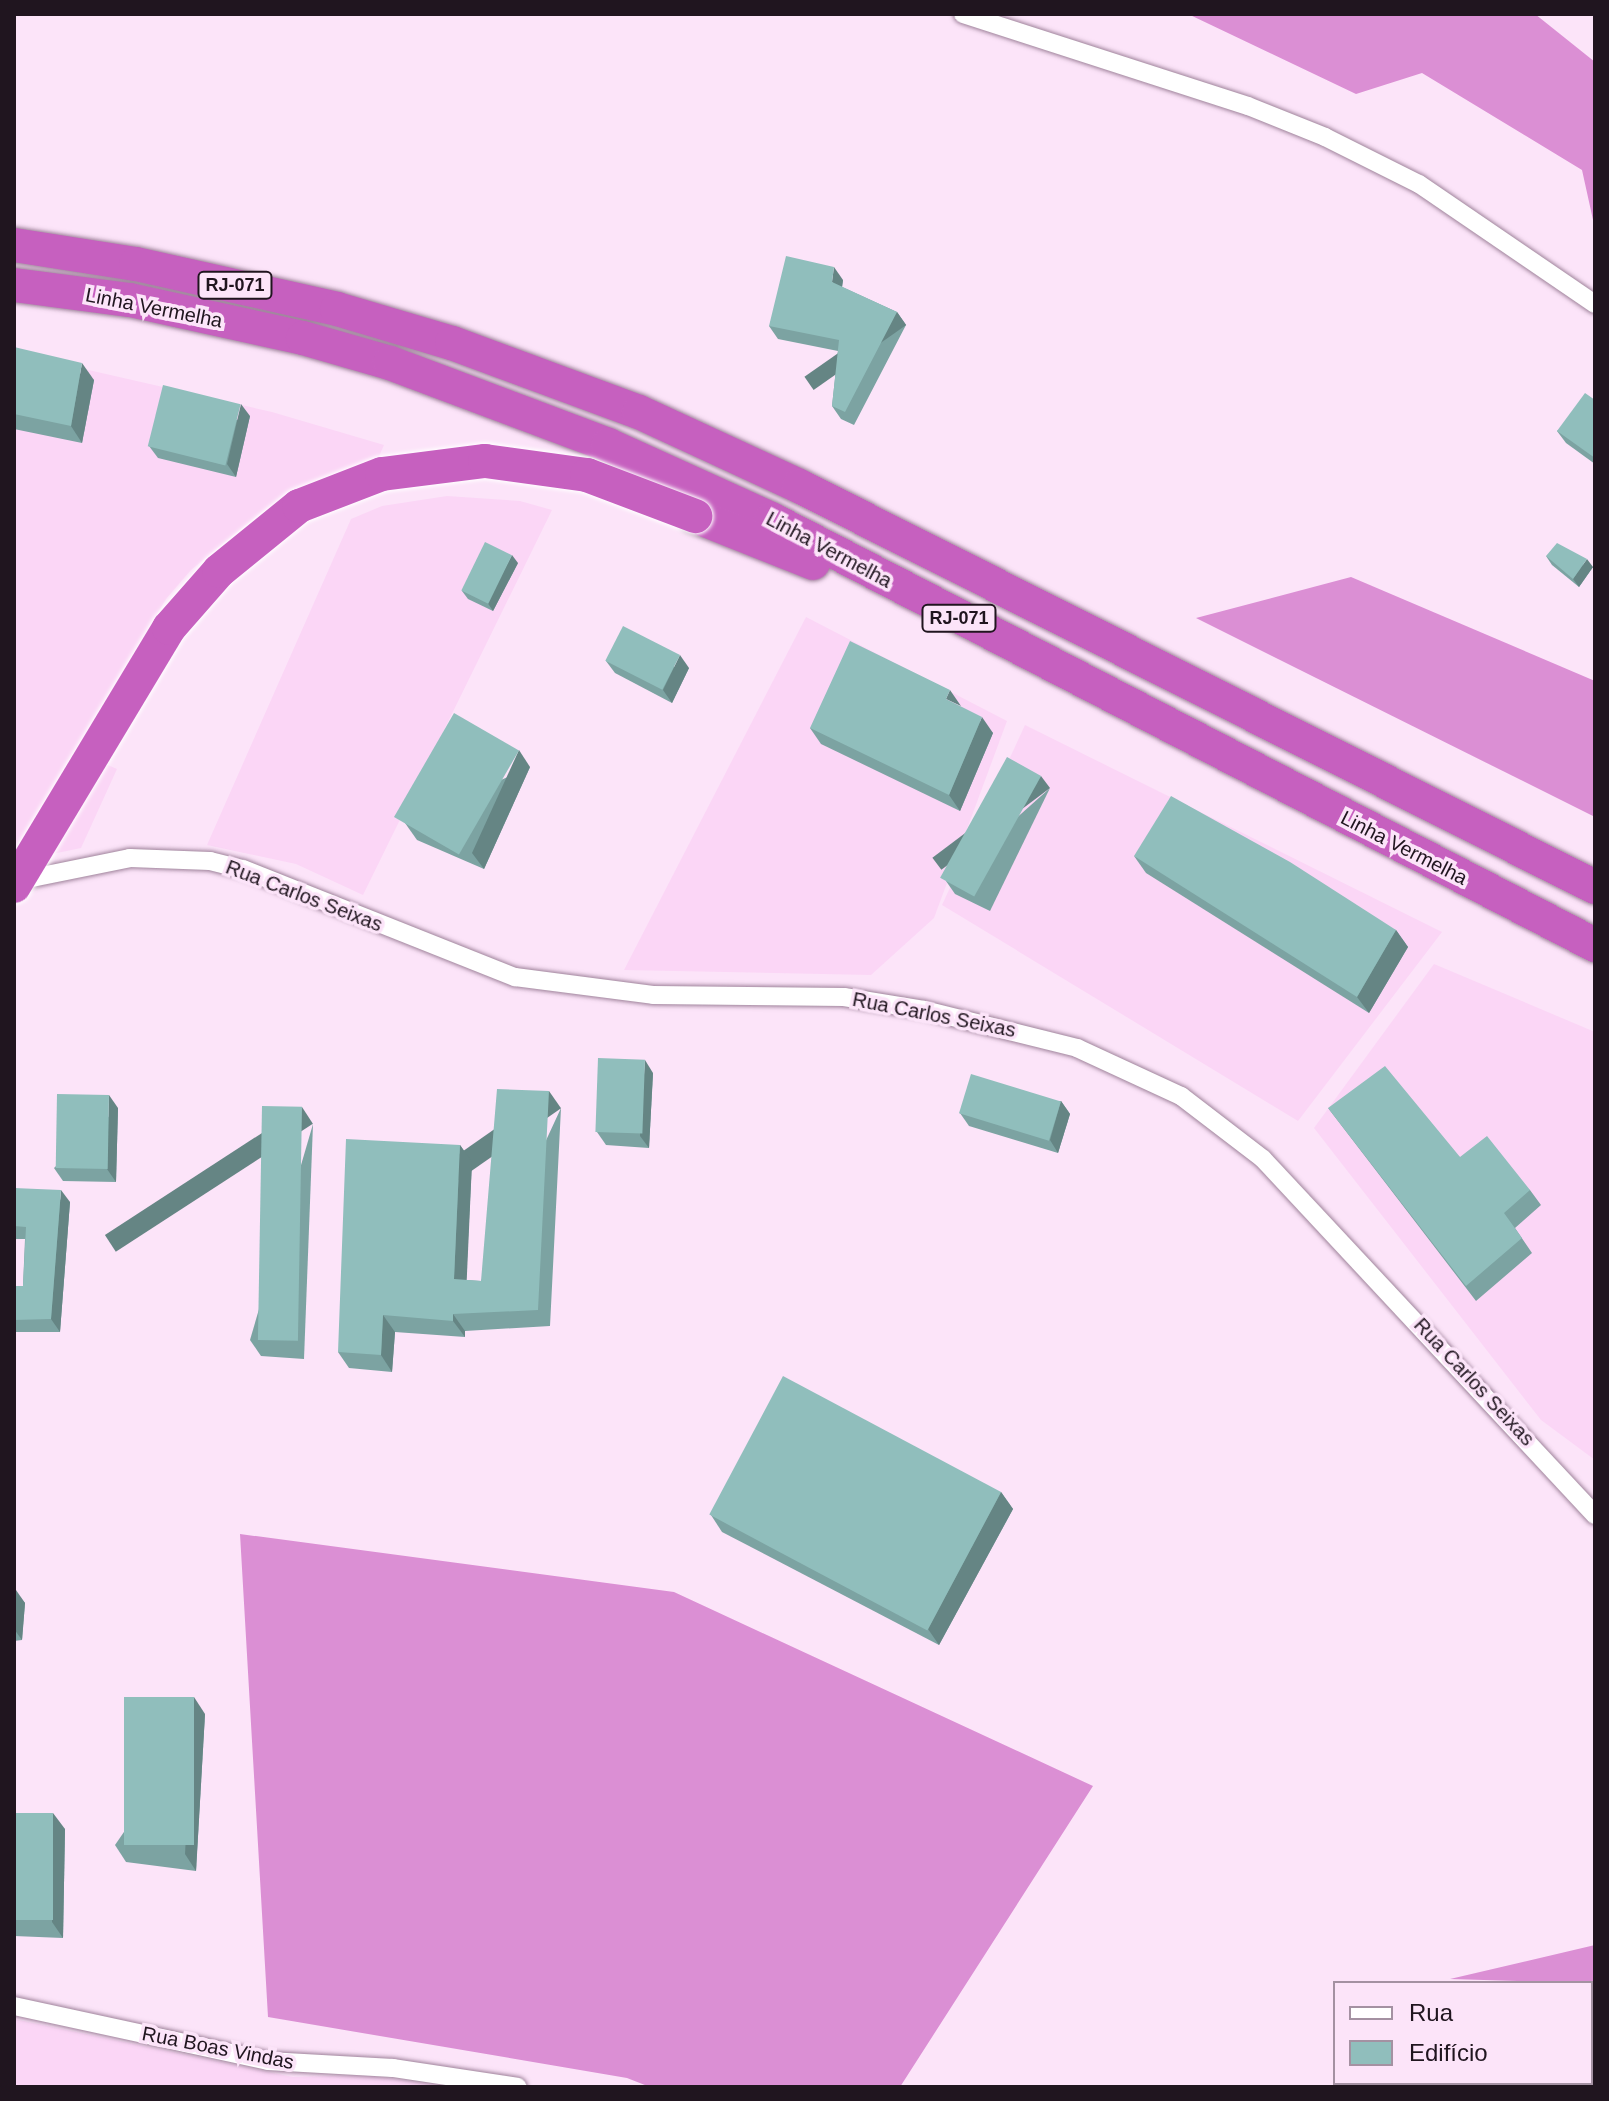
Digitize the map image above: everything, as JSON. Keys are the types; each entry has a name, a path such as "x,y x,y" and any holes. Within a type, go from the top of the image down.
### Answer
{"highway":[{"name":"Linha Vermelha","path":"14,245 136,264 337,309 452,343 639,412 907,540 1595,887"},
{"name":"Linha Vermelha","path":"14,285 130,300 390,363 622,451 771,519 1595,945"},
{"path":"14,884 169,628 219,571 299,506 382,474 485,461 587,475 991,634"}],"street":[{"path":"963,14 1248,106 1325,137 1419,184 1595,304"},
{"name":"Rua Carlos Seixas","path":"14,884 130,858 210,861 243,869 528,980 653,995 844,997 938,1013 1077,1048 1181,1096 1263,1159 1595,1515"},
{"name":"Rua Boas Vindas","path":"14,2006 268,2061 393,2068 518,2087"}],"shaded area":[{"path":"1188,14 1535,14 1595,62 1595,229 1582,170 1422,73 1356,94"},
{"path":"14,353 272,412 384,445 377,461 290,494 258,515 191,570 166,599 89,732 103,763 117,769 81,848 14,862"},
{"path":"447,496 520,501 552,510 363,895 296,864 207,845 351,519 382,506"},
{"path":"1351,577 1595,681 1595,817 1196,618"},
{"path":"806,617 1007,721 934,918 871,975 624,970"},
{"path":"1025,725 1442,932 1298,1121 942,905"},
{"path":"1434,964 1595,1032 1595,1460 1541,1420 1314,1128"},
{"path":"240,1534 674,1592 1093,1786 900,2087 650,2087 627,2078 268,2017"},
{"path":"1595,1945 1595,2032 1593,1981 1450,1979"},
{"path":"14,2019 293,2077 366,2075 450,2087 14,2087"}],"building":[{"path":"786,256 834,267 832,282 897,312 845,412 832,406 839,340 769,326"},
{"path":"14,347 82,363 71,426 14,414"},
{"path":"163,385 241,404 225,465 148,446"},
{"path":"1585,393 1595,400 1595,458 1557,431"},
{"path":"485,542 512,555 488,604 461,591"},
{"path":"1557,543 1587,559 1573,579 1546,556"},
{"path":"623,626 680,655 662,690 605,661"},
{"path":"850,641 950,690 946,699 982,717 949,795 810,728"},
{"path":"454,713 519,750 459,854 394,817"},
{"path":"1007,757 1041,776 974,897 940,878"},
{"path":"1171,796 1290,862 1396,930 1357,997 1134,856"},
{"path":"598,1058 645,1060 642,1134 595,1132"},
{"path":"1385,1066 1460,1157 1487,1136 1530,1190 1504,1213 1522,1238 1466,1286 1328,1108"},
{"path":"971,1074 1061,1101 1049,1141 959,1113"},
{"path":"497,1089 549,1091 538,1310 453,1314 453,1321 383,1315 381,1355 338,1352 346,1139 460,1145 454,1279 481,1281"},
{"path":"57,1094 109,1095 108,1169 56,1168"},
{"path":"262,1106 302,1107 298,1341 258,1340"},
{"path":"14,1188 61,1190 51,1319 14,1320 14,1286 23,1286 26,1227 14,1226"},
{"path":"783,1376 1001,1492 927,1631 709,1515"},
{"path":"124,1697 194,1697 194,1845 124,1845"},
{"path":"14,1813 53,1813 53,1920 14,1920"}]}
